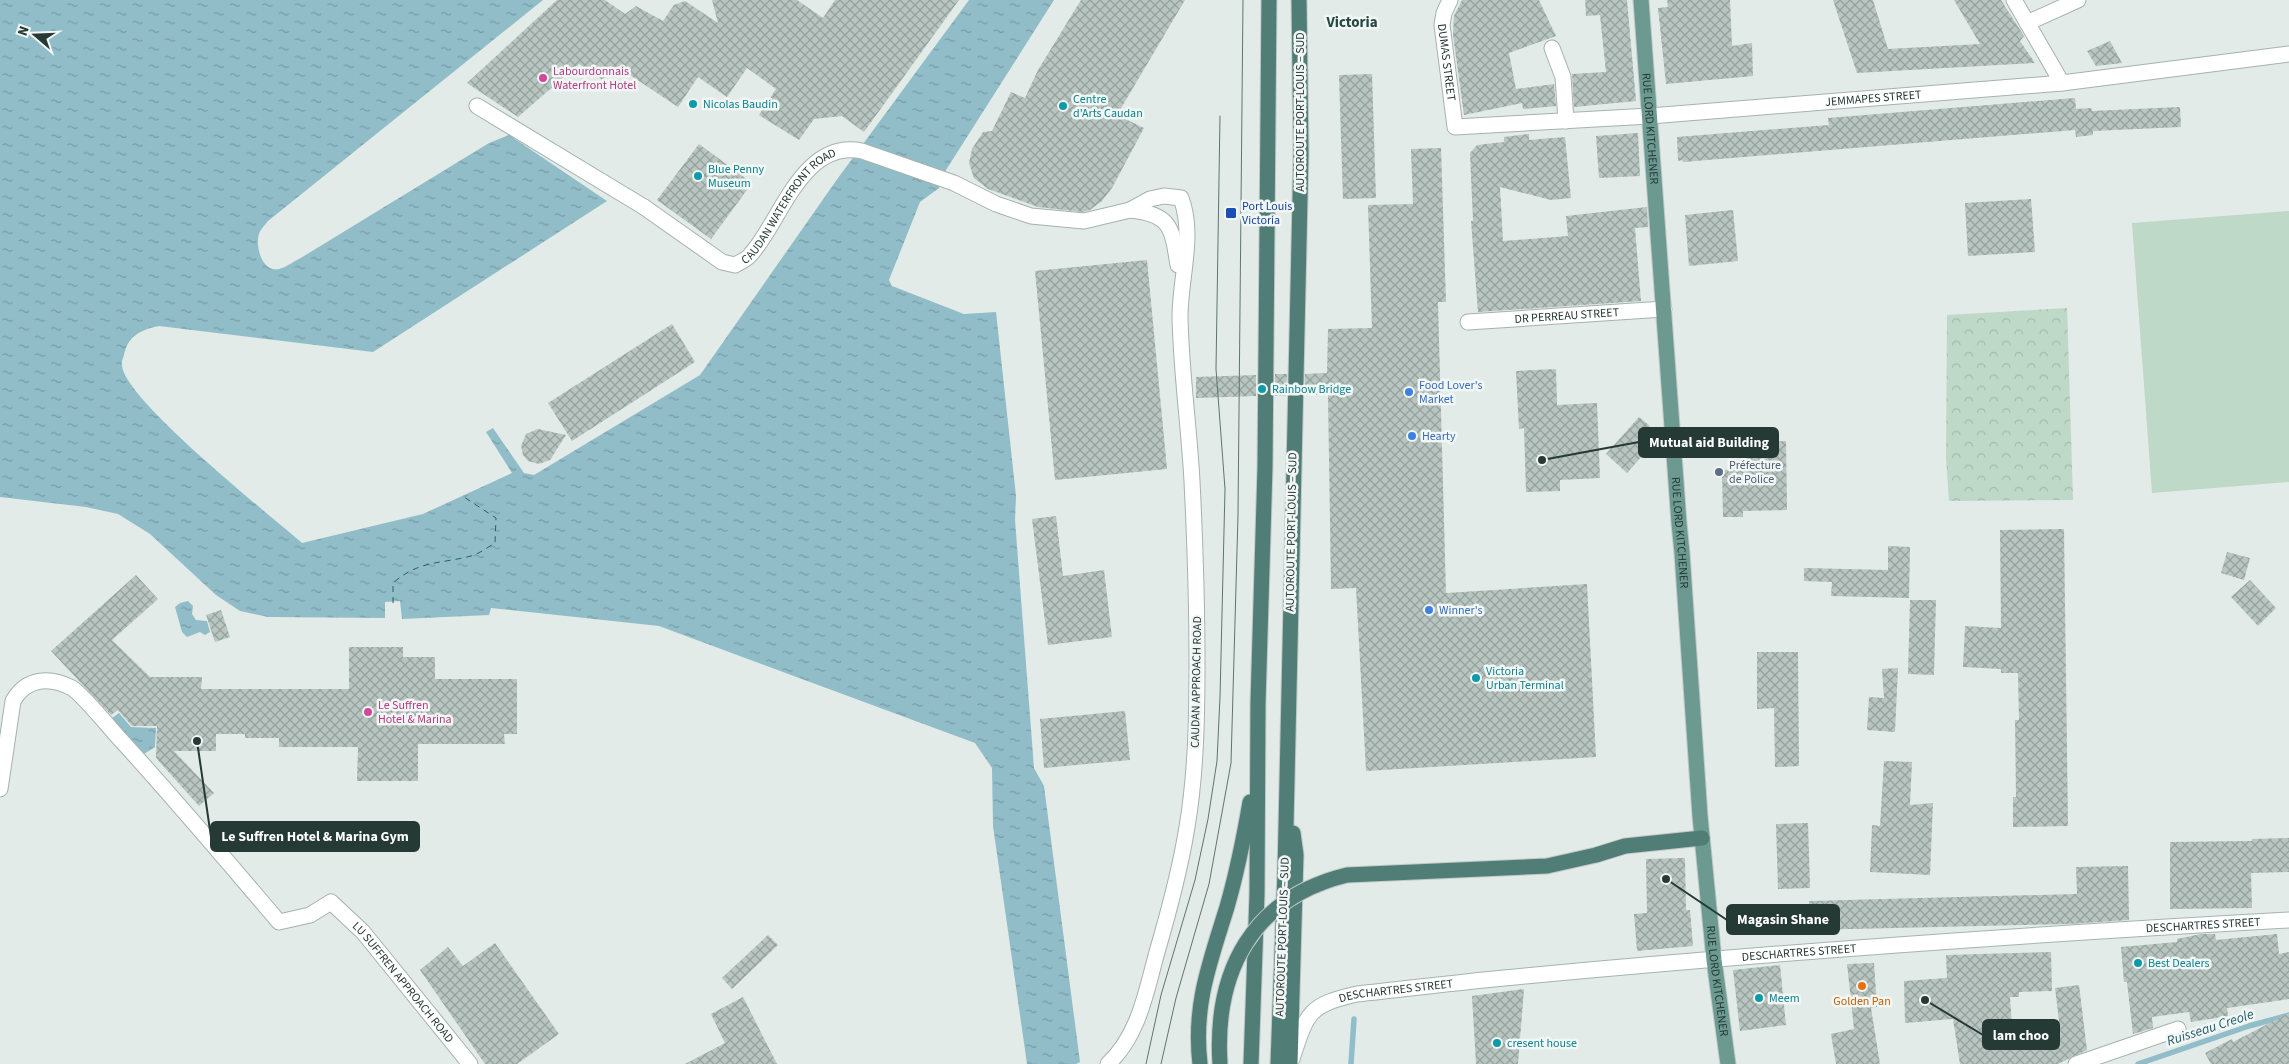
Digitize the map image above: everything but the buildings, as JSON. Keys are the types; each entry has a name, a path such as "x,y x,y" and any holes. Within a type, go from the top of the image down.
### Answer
{"highway":[{"path":"1251,1064 1257,894 1258,756 1265,467 1268,0"},
{"name":"AUTOROUTE PORT-LOUIS – SUD","path":"1278,1064 1285,871 1301,154 1299,0"},
{"path":"1200,1064 1198,1029 1204,979 1239,860 1258,756"},
{"path":"1286,767 1296,855 1290,1064"},
{"path":"1220,1064 1220,1020 1224,996 1240,953 1267,916 1304,889 1326,880 1347,875 1547,866 1596,855 1625,846 1702,838"}],"main road":[{"name":"RUE LORD KITCHENER","path":"1641,0 1702,838 1714,960 1728,1064"}],"street":[{"name":"DUMAS STREET","path":"1450,0 1444,13 1442,25 1455,127"},
{"path":"2014,0 2062,83"},
{"path":"2027,23 2078,0"},
{"path":"1552,48 1563,77 1566,121"},
{"name":"JEMMAPES STREET","path":"1455,127 1650,116 2062,83 2289,54"},
{"name":"CAUDAN WATERFRONT ROAD","path":"477,106 644,207 722,262 735,265 751,255 793,188 813,166 832,153 852,150 945,180 996,204 1031,216 1076,222 1130,210"},
{"path":"1130,210 1150,199 1164,196 1181,198 1186,212 1188,227 1182,284"},
{"path":"1130,210 1151,213 1163,220 1173,232 1182,284"},
{"name":"CAUDAN APPROACH ROAD","path":"1108,1064 1128,1041 1136,1024 1151,976 1178,877 1195,766 1197,714 1195,549 1180,317 1182,284"},
{"name":"DR PERREAU STREET","path":"1468,322 1664,309"},
{"name":"LU SUFFREN APPROACH ROAD","path":"0,789 13,701 18,691 39,680 50,681 73,689 137,757 279,922 310,915 331,902 363,932 470,1064"},
{"name":"DESCHARTRES STREET","path":"1290,1064 1304,1022 1313,1009 1331,1000 1357,994 1524,976 1714,960 2174,926 2289,920"},
{"path":"2076,1064 2178,1029"}],"green space":[{"path":"2289,211 2289,482 2152,493 2132,223"},
{"path":"2067,308 2073,500 1949,501 1946,458 1947,315"}],"water":[{"path":"0,0 543,0 268,221 261,229 258,239 261,258 268,267 273,269 285,267 489,143 509,135 607,201 373,352 159,326 141,332 128,343 122,360 122,366 130,383 147,404 172,430 232,484 302,543 423,514 512,473 486,432 493,428 524,473 534,475 700,375 838,178 969,0 1054,0 946,170 939,188 920,202 889,280 892,286 964,314 996,312 1016,496 1015,520 1034,768 1044,786 1080,1062 1076,1064 1027,1064 993,826 992,768 975,743 659,626 491,608 489,615 402,619 400,601 385,602 385,618 268,617 240,611 216,595 150,534 118,514 86,507 0,497"},
{"path":"188,601 193,606 192,614 196,620 207,621 210,632 205,635 200,632 187,637 182,632 175,607 180,603"},
{"path":"119,713 131,727 156,728 155,747 144,754 112,718"}],"waterway":[{"name":"Ruisseau Creole","path":"2138,1064 2249,1026 2289,1015"},
{"path":"1351,1064 1354,1019"}],"ferry route":[{"path":"393,603 393,583 412,570 421,566 474,555 495,543 496,518 464,497"}],"tram line":[{"path":"1161,1064 1176,998 1209,884 1231,763 1238,515 1243,0"},
{"path":"1146,1064 1161,995 1195,880 1208,819 1217,761 1225,489 1216,369 1220,116"}],"place":[{"name":"Labourdonnais Waterfront Hotel","path":"543,78"},
{"name":"Nicolas Baudin","path":"693,104"},
{"name":"Centre d'Arts Caudan","path":"1063,106"},
{"name":"Blue Penny Museum","path":"698,176"},
{"name":"Port Louis Victoria","path":"1231,213"},
{"name":"Rainbow Bridge","path":"1262,389"},
{"name":"Food Lover's Market","path":"1409,392"},
{"name":"Hearty","path":"1412,436"},
{"name":"Mutual aid Building","path":"1542,460"},
{"name":"Préfecture de Police","path":"1719,472"},
{"name":"Winner's","path":"1429,610"},
{"name":"Victoria Urban Terminal","path":"1476,678"},
{"name":"Le Suffren Hotel & Marina","path":"368,712"},
{"name":"Le Suffren Hotel & Marina Gym","path":"197,741"},
{"name":"Magasin Shane","path":"1666,879"},
{"name":"Best Dealers","path":"2138,963"},
{"name":"Golden Pan","path":"1862,986"},
{"name":"Meem","path":"1759,998"},
{"name":"lam choo","path":"1925,1000"},
{"name":"cresent house","path":"1497,1043"}],"district":[{"name":"Victoria","path":"1352,22"}]}
